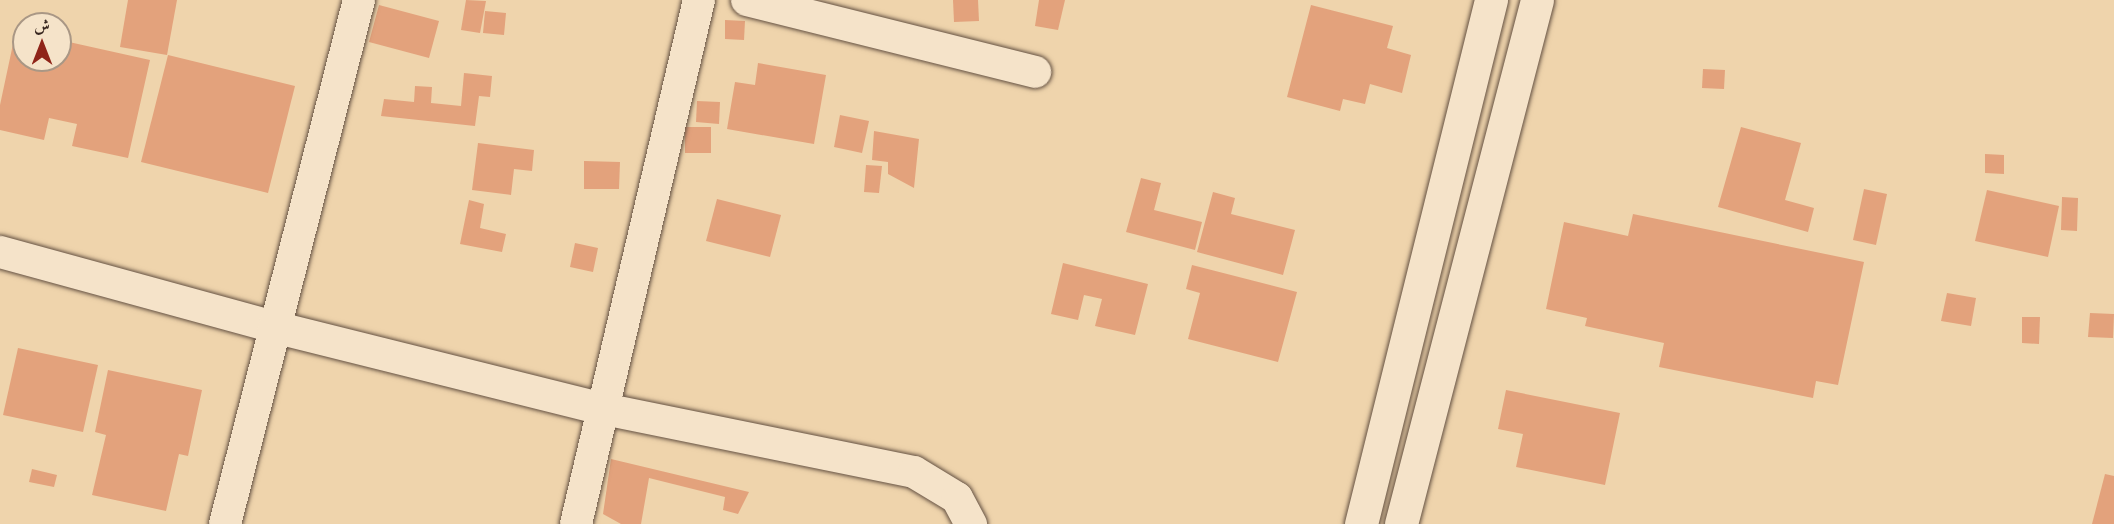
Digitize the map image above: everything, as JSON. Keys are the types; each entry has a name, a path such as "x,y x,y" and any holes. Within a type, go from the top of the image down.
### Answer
{"street":[{"path":"225,524 273,327 359,0"},
{"path":"576,524 699,0"},
{"path":"747,0 1035,72"},
{"path":"1361,524 1491,0"},
{"path":"1401,524 1537,0"},
{"path":"0,252 273,327 604,409 914,472 957,498 971,524"}],"building":[{"path":"128,0 177,0 167,55 120,47"},
{"path":"466,0 486,1 480,33 461,30"},
{"path":"953,0 978,0 979,21 954,22"},
{"path":"1039,0 1065,0 1058,30 1035,26"},
{"path":"379,5 439,21 429,58 369,42"},
{"path":"1311,5 1393,26 1387,48 1411,55 1402,93 1370,84 1365,104 1343,99 1340,111 1287,97"},
{"path":"485,11 506,13 504,35 483,33"},
{"path":"725,20 745,21 744,40 725,39"},
{"path":"72,43 150,60 128,158 72,146 77,124 49,118 44,140 0,130 0,105 12,49 12,72 72,72"},
{"path":"168,55 295,86 268,193 141,162"},
{"path":"758,63 826,75 814,144 727,129 735,82 755,85"},
{"path":"1703,69 1725,70 1724,89 1702,88"},
{"path":"464,73 492,76 490,97 479,96 475,126 381,116 384,99 414,102 415,86 432,87 431,103 461,106"},
{"path":"697,101 720,102 719,124 696,122"},
{"path":"840,115 869,121 862,153 834,147"},
{"path":"685,127 711,127 711,153 685,153"},
{"path":"1741,127 1801,143 1785,200 1814,208 1808,232 1718,207"},
{"path":"874,131 919,139 914,188 888,174 888,162 872,160"},
{"path":"478,143 534,150 532,171 514,169 511,195 472,190"},
{"path":"1985,154 2004,155 2004,174 1985,173"},
{"path":"584,161 620,162 619,189 584,189"},
{"path":"866,165 882,166 879,193 864,192"},
{"path":"1141,178 1161,183 1154,210 1202,222 1195,250 1126,232"},
{"path":"1864,189 1887,194 1876,245 1853,240"},
{"path":"1987,190 2059,206 2048,257 1975,241"},
{"path":"1213,192 1235,198 1231,214 1295,230 1283,275 1197,252"},
{"path":"2062,197 2078,198 2077,231 2061,230"},
{"path":"717,199 781,215 770,257 706,241"},
{"path":"469,200 484,204 480,228 506,234 502,252 460,244"},
{"path":"1633,214 1864,262 1838,385 1816,381 1813,398 1659,367 1664,343 1585,326 1587,318 1546,309 1564,222 1628,236"},
{"path":"575,243 598,248 593,272 570,267"},
{"path":"1063,263 1148,284 1135,335 1095,326 1102,299 1084,295 1078,320 1051,314"},
{"path":"1192,265 1297,292 1278,362 1188,339 1200,293 1186,289"},
{"path":"1947,293 1976,298 1971,326 1941,321"},
{"path":"2090,313 2114,314 2113,338 2088,337"},
{"path":"2022,317 2040,317 2039,344 2022,343"},
{"path":"18,348 98,365 83,432 3,415"},
{"path":"108,370 202,390 188,456 179,454 166,511 92,495 106,435 95,432"},
{"path":"1506,390 1620,413 1605,485 1516,467 1523,434 1498,429"},
{"path":"611,459 749,492 738,514 723,510 725,497 649,478 641,524 621,524 603,514"},
{"path":"32,469 57,475 54,487 29,482"},
{"path":"2105,474 2114,476 2114,524 2092,524"}]}
